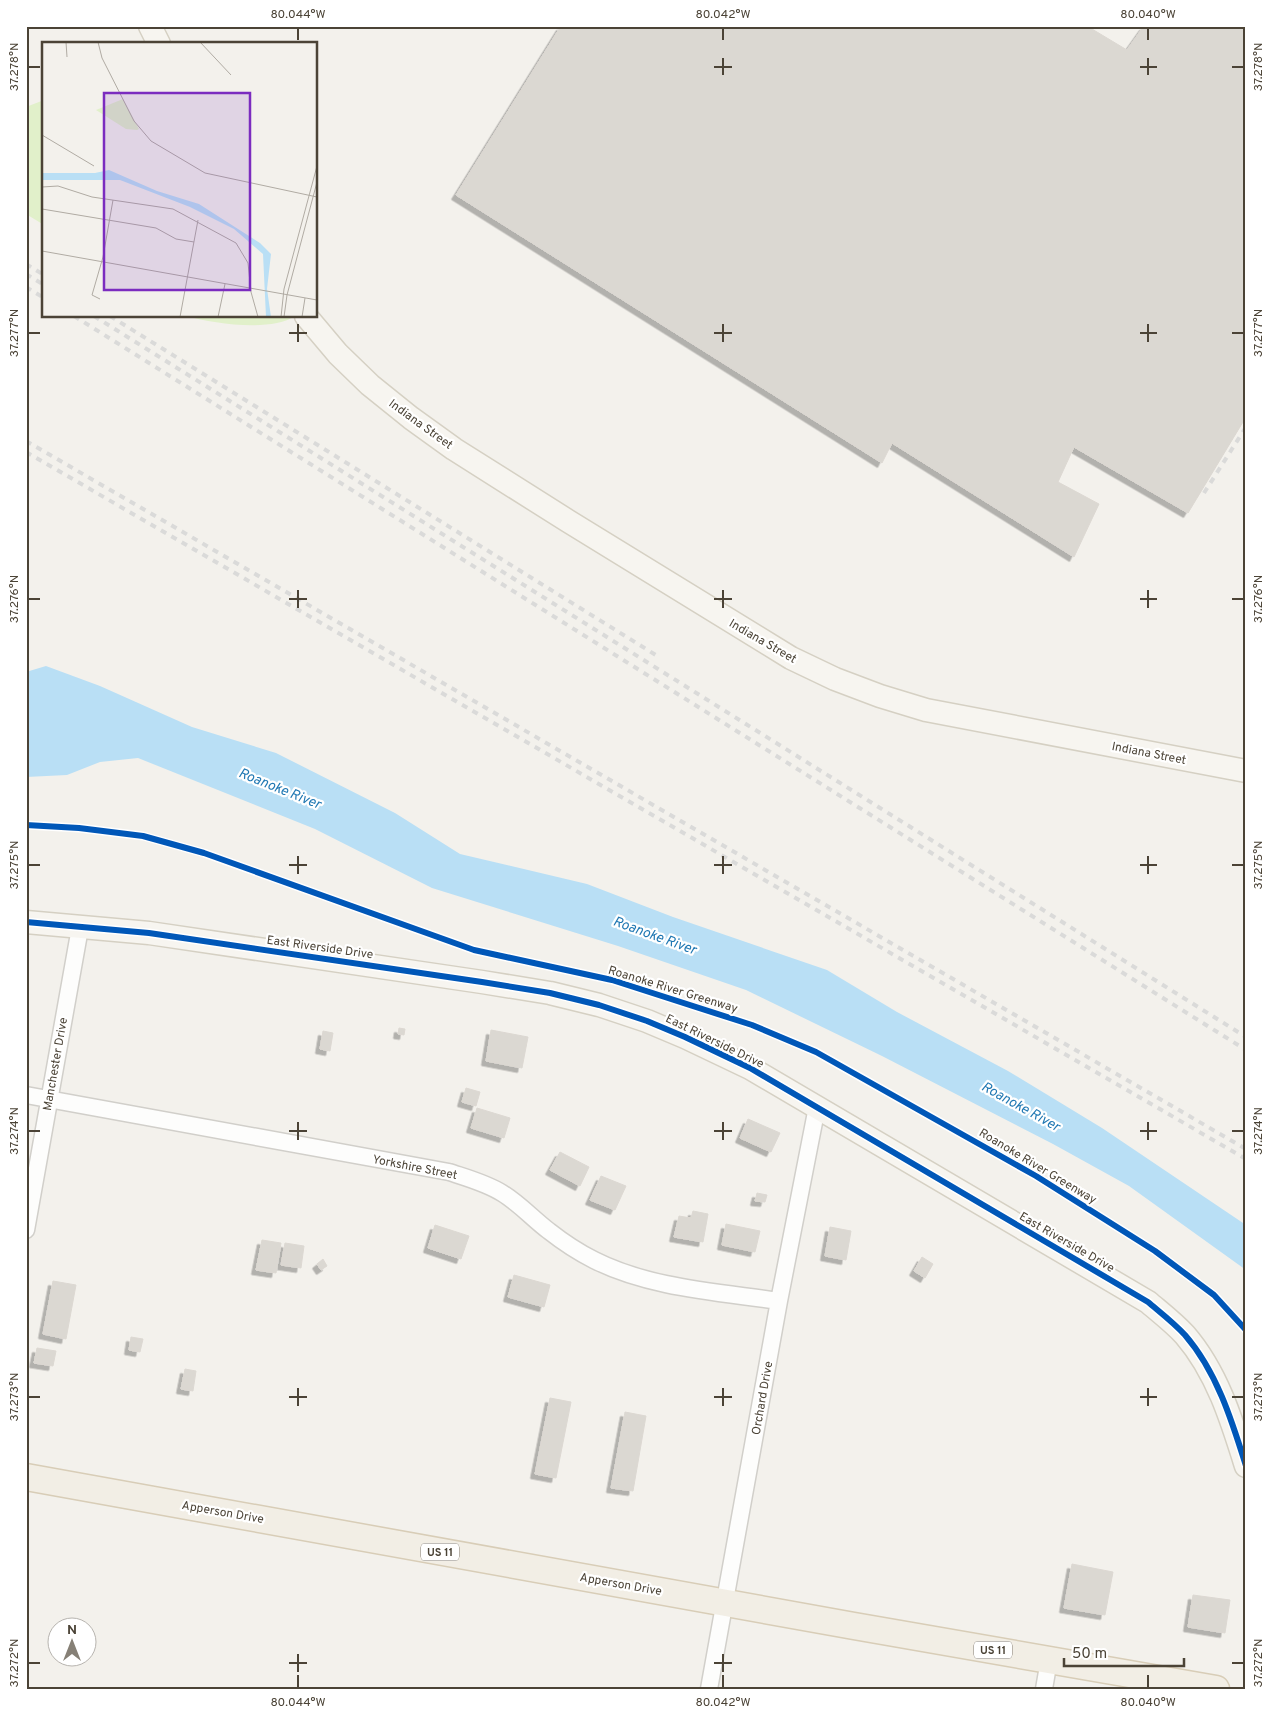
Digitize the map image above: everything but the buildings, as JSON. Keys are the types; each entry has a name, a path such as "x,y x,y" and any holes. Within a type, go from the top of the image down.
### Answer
{"main road":[{"name":"Apperson Drive","path":"26,1477 1216,1689"}],"street":[{"path":"150,26 158,42"},
{"name":"Indiana Street","path":"308,318 338,354 370,385 411,418 454,448 576,526 791,658 835,679 871,693 926,710 1246,771"},
{"name":"East Riverside Drive","path":"26,922 149,933 482,982 550,994 599,1006 647,1021 685,1037 750,1068 1148,1302 1185,1335 1202,1358 1215,1382 1236,1434 1246,1466"},
{"name":"Manchester Drive","path":"26,1230 80,928"},
{"name":"Yorkshire Street","path":"26,1095 449,1172 476,1180 501,1192 524,1208 549,1231 574,1249 596,1261 630,1275 660,1283 779,1301"},
{"name":"Orchard Drive","path":"709,1689 779,1301 817,1107"},
{"path":"1044,1689 1049,1660"}],"green space":[{"path":"42,101 42,224 26,214 26,107"},
{"path":"195,318 291,318 272,324 257,325 212,322"}],"water":[{"name":"Roanoke River","path":"46,666 100,686 192,727 276,753 395,813 460,854 587,884 673,917 827,970 897,1012 1008,1071 1102,1128 1246,1225 1246,1270 1129,1186 1053,1144 882,1056 746,990 618,946 432,888 315,829 138,758 100,762 67,775 26,777 26,672"}],"railway":[{"path":"26,264 42,274"},
{"path":"26,274 42,284"},
{"path":"26,287 42,297"},
{"path":"77,318 1246,1050"},
{"path":"97,318 1246,1037"},
{"path":"113,318 659,657"},
{"path":"1204,493 1246,427"},
{"path":"26,441 1246,1149"},
{"path":"26,452 1246,1159"}],"cycle path":[{"name":"Roanoke River Greenway","path":"26,825 79,828 143,836 204,853 474,950 612,980 752,1025 816,1052 1036,1176 1155,1251 1214,1295 1246,1330"},
{"path":"26,922 149,933 550,993 599,1005 647,1021 685,1037 750,1068 1148,1302 1185,1335 1206,1365 1222,1397 1246,1466"}]}
